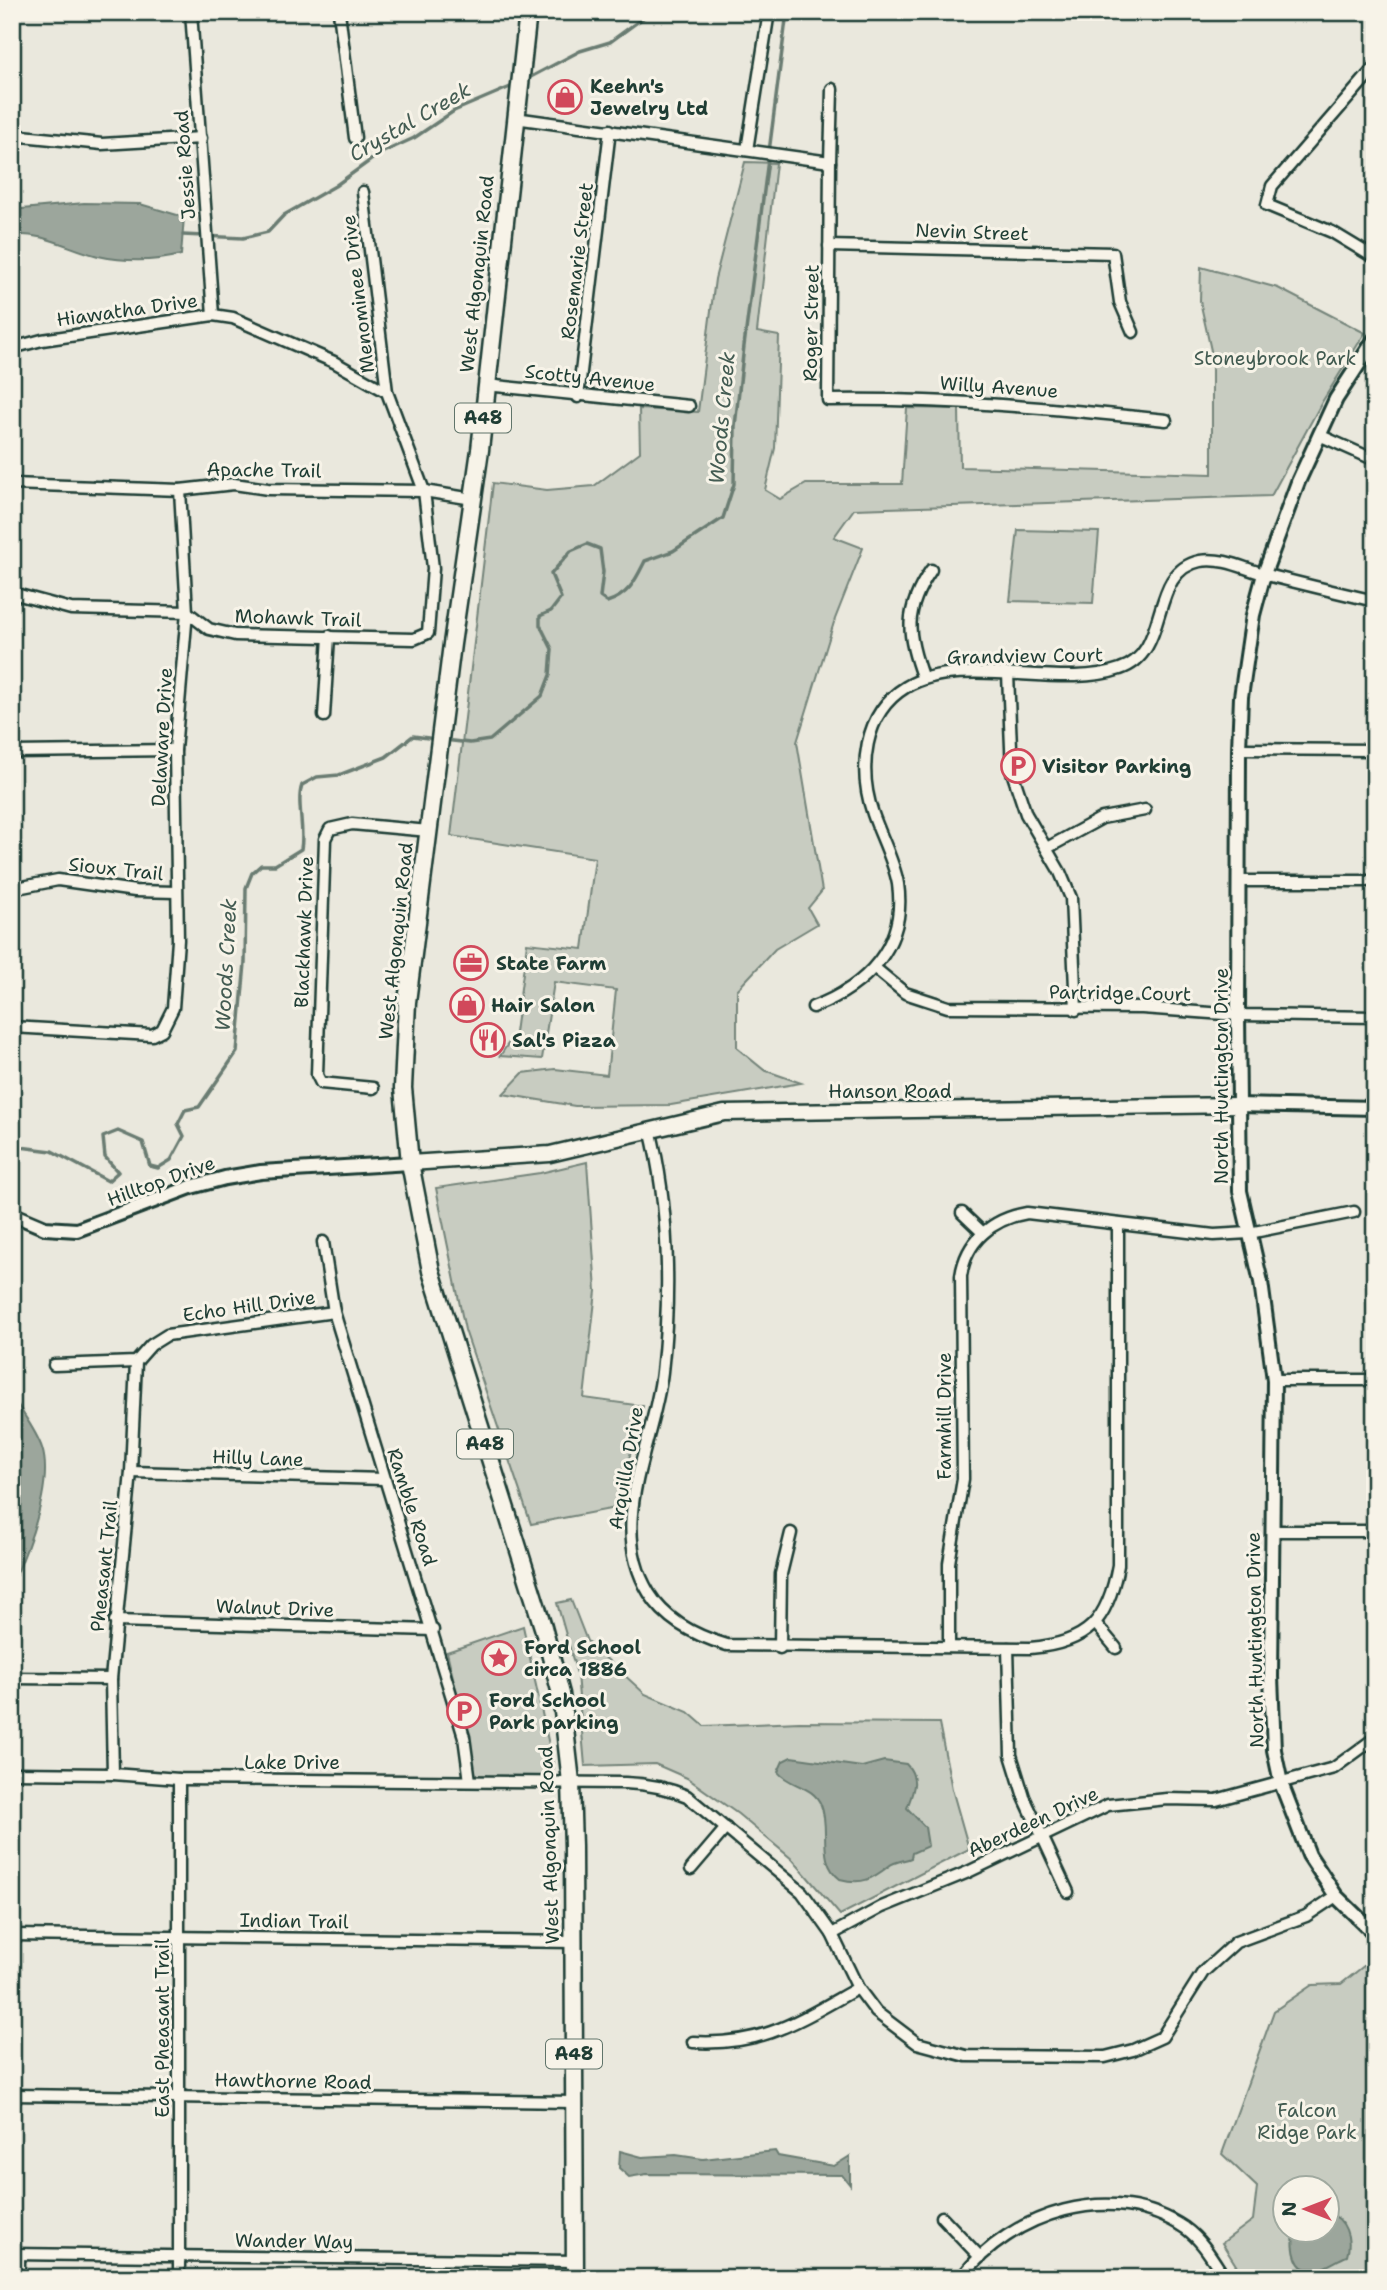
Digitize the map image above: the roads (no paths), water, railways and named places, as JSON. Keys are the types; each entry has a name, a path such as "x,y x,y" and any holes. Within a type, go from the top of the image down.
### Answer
{"main road":[{"name":"West Algonquin Road","path":"528,12 473,499 407,1002 403,1088 410,1163 431,1271 557,1681 571,1782 575,2270"},
{"name":"Hanson Road","path":"410,1163 550,1154 724,1113 1238,1105"}],"street":[{"name":"Jessie Road","path":"191,12 213,316"},
{"path":"339,12 355,138"},
{"path":"752,151 768,18"},
{"path":"1375,68 1272,186 1267,205 1332,232 1375,258"},
{"path":"515,118 830,162 832,89"},
{"name":"Rosemarie Street","path":"578,397 610,130"},
{"path":"12,135 102,144 201,138"},
{"name":"Roger Street","path":"828,400 830,162"},
{"name":"Menominee Drive","path":"363,192 387,392"},
{"name":"Nevin Street","path":"829,246 1113,253 1120,302 1133,332"},
{"name":"Hiawatha Drive","path":"12,348 42,340 213,316 233,318 313,352 387,392"},
{"name":"North Huntington Drive","path":"1375,339 1336,399 1280,524 1264,574 1241,697 1238,1015 1239,1181 1261,1282 1274,1380 1271,1719 1281,1783 1302,1840 1336,1896 1375,1934"},
{"name":"Scotty Avenue","path":"486,385 578,397 690,406"},
{"path":"387,392 424,491"},
{"name":"Willy Avenue","path":"828,400 924,398 1166,420"},
{"path":"1319,435 1375,460"},
{"name":"Apache Trail","path":"12,485 180,490 234,484 268,489 424,491 473,499"},
{"name":"Delaware Drive","path":"12,1027 152,1035 162,1030 168,1022 175,985 176,750 187,612 180,490"},
{"name":"Mohawk Trail","path":"187,612 209,629 228,634 414,639 428,633 432,550 424,491"},
{"name":"Grandview Court","path":"813,1007 853,989 876,969 894,927 899,893 869,799 866,751 871,729 882,709 897,693 923,679 947,674 1098,674 1118,670 1137,660 1152,642 1167,590 1175,575 1189,565 1216,560 1375,601"},
{"path":"923,679 909,639 909,624 914,599 931,569"},
{"path":"12,593 71,609 187,612"},
{"path":"324,716 329,636"},
{"path":"1008,674 1012,772 1026,814 1047,848 1071,898 1076,1010"},
{"path":"1239,749 1375,750"},
{"path":"12,752 176,750"},
{"path":"1047,848 1102,818 1145,810"},
{"name":"Blackhawk Drive","path":"373,1088 321,1083 317,1075 325,839 330,830 352,824 429,831"},
{"name":"Sioux Trail","path":"12,889 58,880 135,891 176,892"},
{"path":"1240,881 1375,881"},
{"name":"Partridge Court","path":"876,969 905,993 948,1007 1076,1010 1142,1008 1238,1015 1375,1017"},
{"name":"Hanson Road","path":"1238,1105 1375,1108"},
{"name":"Arquilla Drive","path":"650,1129 661,1174 664,1207 665,1339 662,1376 632,1514 631,1546 635,1565 653,1600 668,1616 688,1630 727,1645 780,1648 1008,1648 1058,1644 1087,1632 1096,1624"},
{"name":"Hilltop Drive","path":"12,1214 45,1228 78,1230 191,1187 226,1178 261,1171 410,1163"},
{"path":"962,1213 983,1233 1003,1220 1027,1213 1194,1234 1249,1233 1354,1212"},
{"path":"1116,1648 1096,1624 1109,1602 1118,1565 1118,1224"},
{"name":"Farmhill Drive","path":"949,1646 949,1563 963,1479 961,1276 968,1253 983,1233"},
{"name":"Ramble Road","path":"323,1242 334,1311 464,1737 470,1781"},
{"name":"Echo Hill Drive","path":"136,1362 151,1345 167,1335 334,1311"},
{"path":"54,1365 136,1362"},
{"name":"Pheasant Trail","path":"113,1774 111,1679 131,1472 136,1362"},
{"path":"1274,1380 1375,1380"},
{"name":"Hilly Lane","path":"131,1472 384,1479"},
{"path":"1273,1531 1375,1531"},
{"path":"780,1648 781,1573 791,1533"},
{"name":"Walnut Drive","path":"116,1620 433,1630"},
{"path":"1008,1648 1011,1755 1042,1836 1068,1892"},
{"path":"12,1678 111,1679"},
{"name":"Aberdeen Drive","path":"832,1934 882,1907 968,1872 1108,1805 1167,1799 1216,1800 1334,1768 1375,1738"},
{"name":"Lake Drive","path":"12,1773 113,1774 179,1779 571,1782 662,1786 687,1796 802,1892 832,1934 858,1988 891,2025 932,2049 984,2057 1105,2057 1133,2050 1162,2037 1203,1972 1236,1942 1306,1916 1336,1896"},
{"name":"East Pheasant Trail","path":"178,2278 179,1779"},
{"path":"691,1869 726,1828"},
{"name":"Indian Trail","path":"12,1935 574,1942"},
{"path":"693,2042 738,2042 758,2038 782,2029 858,1988"},
{"name":"Hawthorne Road","path":"12,2095 574,2102"},
{"path":"961,2278 980,2257 1035,2218 1057,2210 1124,2206 1157,2213 1187,2230 1204,2246 1225,2278"},
{"path":"943,2217 980,2257"},
{"path":"15,2254 19,2278"},
{"name":"Wander Way","path":"15,2254 575,2270"}],"waterway":[{"name":"Crystal Creek","path":"525,80 580,51 610,42 651,12"},
{"name":"Woods Creek","path":"444,740 470,743 490,740 542,696 550,675 552,649 540,625 540,616 551,611 561,598 551,574 571,551 587,544 600,549 603,572 600,597 607,602 626,591 645,561 673,551 723,518 734,484 735,426 787,12"},
{"name":"Crystal Creek","path":"183,235 243,238 268,232 284,215 335,186 379,154 414,138 454,111 515,85"},
{"name":"Woods Creek","path":"12,1146 52,1151 108,1181 118,1172 105,1157 103,1137 118,1131 143,1142 150,1166 158,1168 171,1160 184,1136 178,1124 185,1110 199,1107 237,1052 245,963 246,888 252,873 261,865 275,865 301,849 302,785 317,777 339,775 386,757 413,736 436,739"}],"place":[{"name":"Keehn's Jewelry Ltd","path":"565,97"},
{"name":"Visitor Parking","path":"1018,766"},
{"name":"State Farm","path":"471,963"},
{"name":"Hair Salon","path":"467,1005"},
{"name":"Sal's Pizza","path":"488,1040"},
{"name":"Ford School circa 1886","path":"499,1658"},
{"name":"Ford School Park parking","path":"464,1711"}],"park label":[{"name":"Stoneybrook Park","path":"1275,358"},
{"name":"Falcon Ridge Park","path":"1307,2121"}]}
